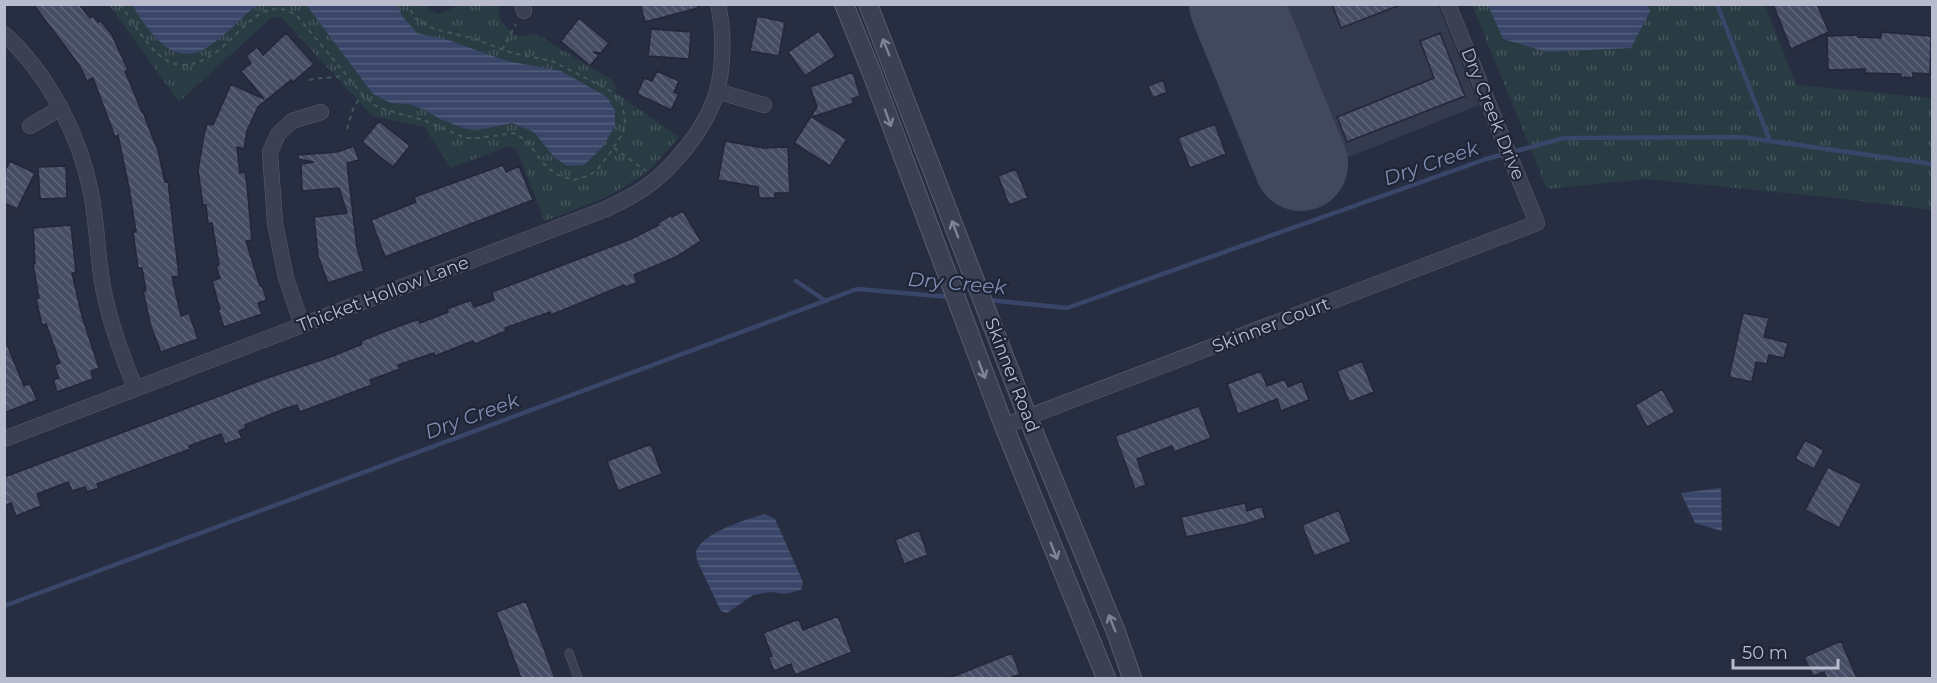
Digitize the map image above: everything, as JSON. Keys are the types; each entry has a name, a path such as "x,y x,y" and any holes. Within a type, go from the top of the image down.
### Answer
{"street":[{"name":"Thicket Hollow Lane","path":"4,439 606,209 645,188 682,153 695,136 717,91 723,27 718,4"},
{"name":"Skinner Road","path":"843,4 871,71 947,279 1004,426 1106,678"},
{"name":"Skinner Road","path":"868,4 1028,418 1116,633 1132,678"},
{"name":"Dry Creek Drive","path":"1448,4 1538,222"},
{"path":"4,34 15,43 46,84 61,108 80,152 91,193 104,295 114,334 135,388"},
{"path":"717,91 764,105"},
{"path":"30,126 61,108"},
{"path":"302,325 286,278 275,223 270,152 278,134 292,122 321,111"},
{"name":"Skinner Court","path":"1004,426 1538,222"}],"lane":[{"path":"569,653 578,678"}],"path":[{"path":"120,4 142,39 156,54 182,65 208,57 261,13 271,9 292,11 374,105 426,121 465,138 514,133 527,141 542,162 552,171 574,180 588,176 597,170 623,133 625,121 622,103 612,92 552,61 502,50 472,38 426,26 415,18 407,4"},
{"path":"502,50 523,8"},
{"path":"309,80 318,77 333,79 345,74"},
{"path":"347,129 354,106 363,94"},
{"path":"614,148 656,178"}],"shaded area":[{"path":"1207,5 1438,5 1479,105 1281,184"}],"green space":[{"path":"426,4 429,10 439,14 459,5 498,5 501,21 512,33 520,36 536,34 612,80 616,93 679,137 647,173 607,197 545,221 517,150 509,146 451,168 424,127 372,116 281,17 271,18 179,102 109,5"},
{"path":"1472,5 1765,5 1796,85 1932,98 1932,210 1646,179 1547,189"}],"water":[{"path":"132,5 259,5 209,46 189,54 178,53 159,41"},
{"path":"303,5 397,5 402,16 417,33 448,40 507,61 561,71 607,97 615,111 615,126 601,149 584,165 568,166 555,158 534,132 512,123 483,129 466,129 408,104 391,103 373,94 307,6"},
{"path":"1488,5 1647,5 1650,11 1631,48 1547,52 1503,39"},
{"path":"1721,488 1722,531 1695,523 1681,493"},
{"path":"765,514 775,519 803,582 801,590 785,594 771,592 753,595 727,613 721,611 698,563 697,549 718,532"}],"building":[{"path":"33,4 79,4 90,18 93,16 98,22 101,21 112,35 157,146 165,182 168,181 179,276 172,277 181,316 189,313 198,339 161,352 151,327 143,291 146,291 142,268 138,268 133,232 136,232 118,135 115,137 93,78 87,81 79,65"},
{"path":"640,4 697,4 698,8 645,22"},
{"path":"1332,4 1400,4 1400,5 1341,28"},
{"path":"1773,4 1817,4 1829,32 1791,49"},
{"path":"757,16 785,22 779,56 750,51"},
{"path":"579,18 609,43 601,53 593,52 599,55 590,66 561,41"},
{"path":"651,29 691,32 689,59 648,56"},
{"path":"819,31 836,56 805,76 788,52"},
{"path":"1881,32 1931,36 1930,74 1913,73 1913,78 1901,77 1901,74 1865,73 1865,69 1828,70 1827,36 1858,35 1858,37 1881,38"},
{"path":"286,33 314,64 258,107 247,131 244,149 237,147 240,173 245,172 247,186 252,240 246,241 260,286 267,300 258,303 262,314 224,327 212,281 220,278 216,266 219,265 212,223 208,224 206,205 203,205 198,170 204,135 207,124 213,125 231,84 264,99 241,71 251,63 246,56 257,47 263,55"},
{"path":"1440,33 1465,96 1347,142 1337,117 1434,78 1420,41"},
{"path":"657,71 679,81 674,92 679,94 671,110 637,94 644,78 652,81"},
{"path":"853,72 860,96 852,99 854,103 812,117 847,139 830,166 794,143 817,107 810,87"},
{"path":"1163,80 1167,92 1153,98 1148,86"},
{"path":"379,121 410,146 393,167 362,142"},
{"path":"1215,124 1226,154 1190,168 1178,138"},
{"path":"725,141 763,148 788,147 790,193 775,193 775,198 759,198 758,187 718,180"},
{"path":"354,146 359,160 347,163 357,248 364,271 328,283 318,256 314,217 347,213 339,188 302,191 301,164 314,162 298,159 298,155 337,152"},
{"path":"10,161 35,173 17,209 4,203 4,173"},
{"path":"503,165 506,172 519,166 533,200 385,257 371,220 416,202 414,197"},
{"path":"66,166 67,198 40,199 38,167"},
{"path":"1016,169 1028,198 1009,205 998,176"},
{"path":"683,211 701,241 676,257 634,275 637,283 625,287 624,285 551,315 550,312 505,328 506,331 475,344 473,341 435,356 434,353 398,365 400,369 370,380 372,385 300,412 297,405 284,409 245,425 246,428 239,431 242,438 225,444 221,434 189,446 190,449 97,484 99,488 87,492 85,487 72,491 68,482 37,494 41,506 16,516 11,503 4,506 4,477 267,378 333,356 362,344 361,341 419,319 420,323 471,300 474,307 494,300 492,292 631,239 659,225 658,223 671,215 672,217"},
{"path":"71,225 76,272 72,273 82,316 99,368 91,371 93,379 57,392 53,380 59,378 54,365 60,363 46,324 42,325 36,299 39,298 33,264 35,263 33,228"},
{"path":"1743,313 1769,318 1764,337 1788,343 1784,358 1769,355 1767,364 1756,362 1752,382 1729,377"},
{"path":"4,337 24,386 30,383 37,400 4,413"},
{"path":"1362,361 1374,392 1349,402 1337,371"},
{"path":"1261,371 1267,386 1285,379 1288,387 1302,381 1309,400 1281,411 1277,399 1238,414 1227,384"},
{"path":"1662,389 1675,412 1647,427 1635,405"},
{"path":"1199,406 1211,438 1174,452 1172,446 1137,459 1146,485 1135,489 1115,436"},
{"path":"1805,440 1824,450 1814,469 1795,459"},
{"path":"651,444 662,474 618,491 607,461"},
{"path":"1828,467 1862,484 1839,528 1805,510"},
{"path":"1245,503 1247,511 1262,506 1265,518 1186,537 1181,517"},
{"path":"1339,510 1351,542 1314,556 1302,525"},
{"path":"919,530 928,555 904,564 895,540"},
{"path":"526,601 555,678 521,678 496,612"},
{"path":"838,616 852,652 795,675 791,664 774,671 768,657 772,656 763,633 799,619 803,630"},
{"path":"1841,641 1857,678 1827,678 1824,672 1813,676 1804,657"},
{"path":"1012,653 1020,674 1010,678 949,678"}],"waterway":[{"path":"1717,4 1770,141"},
{"name":"Dry Creek","path":"1513,152 1564,138 1742,137 1932,164"},
{"name":"Dry Creek","path":"988,300 1067,308 1505,154"},
{"path":"796,281 826,301"},
{"name":"Dry Creek","path":"4,606 857,289 950,297"}],"runway":[{"path":"1236,4 1301,164"}]}
